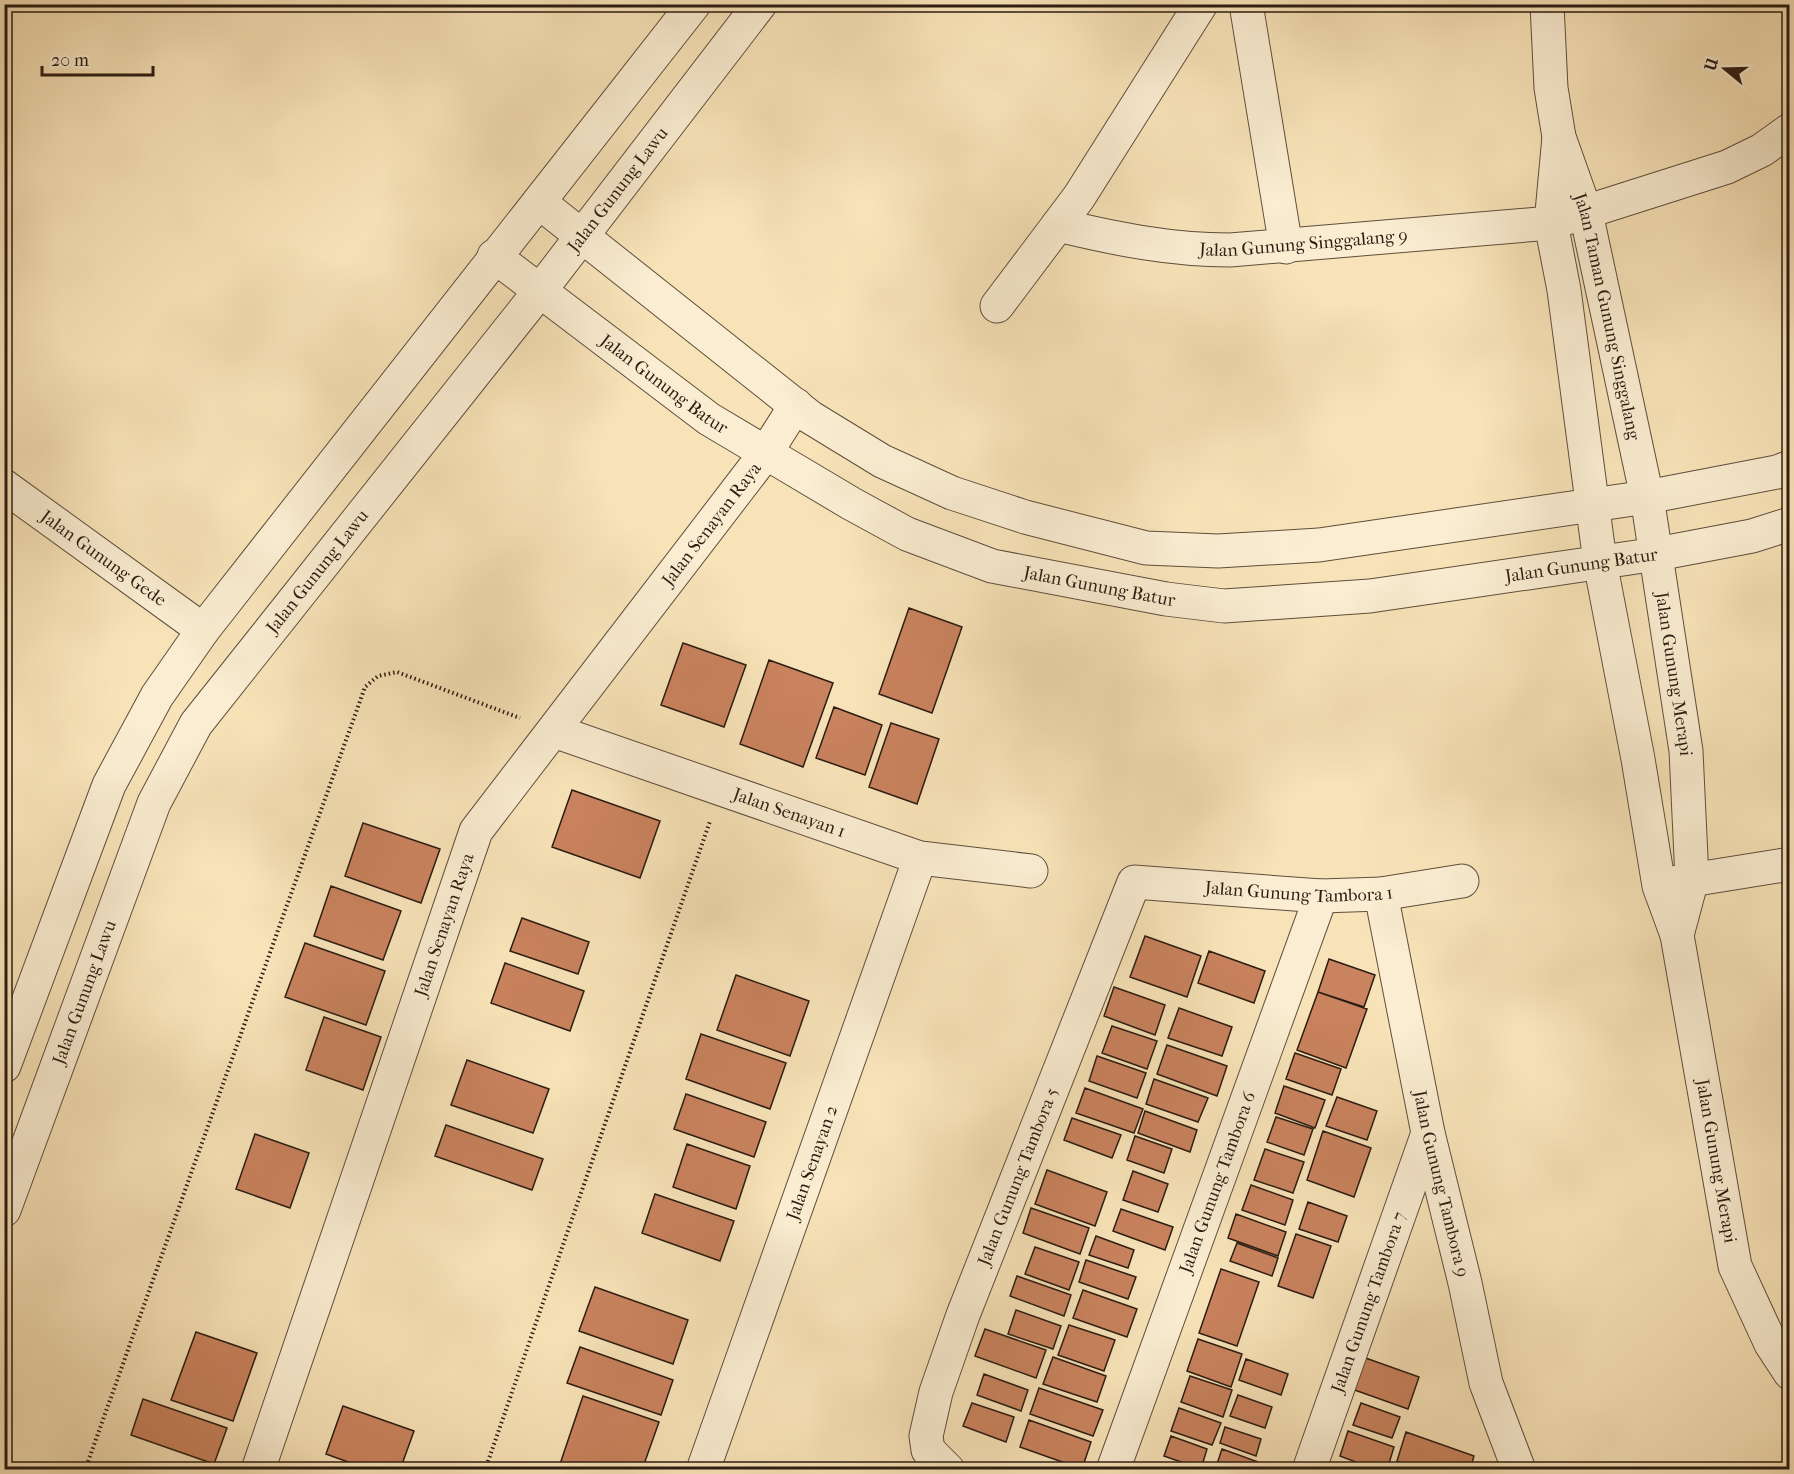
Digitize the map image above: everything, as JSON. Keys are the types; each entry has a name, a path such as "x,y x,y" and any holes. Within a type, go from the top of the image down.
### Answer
{"street":[{"path":"4,1066 109,785 157,696 203,630 494,256 694,4"},
{"name":"Jalan Gunung Lawu","path":"4,1210 154,803 196,724 539,292 760,4"},
{"path":"997,306 1058,225 1201,4"},
{"path":"1246,4 1286,247"},
{"name":"Jalan Taman Gunung Singgalang","path":"1547,4 1551,88 1559,137 1586,213 1647,497 1657,554"},
{"name":"Jalan Gunung Singgalang 9","path":"1058,225 1126,242 1189,250 1286,247 1551,223 1727,167 1762,150 1790,130"},
{"name":"Jalan Taman Gunung Singgalang","path":"1559,137 1551,223 1564,290 1600,562"},
{"path":"539,202 810,417 882,461 952,493 1146,549 1218,550 1319,545 1647,497 1777,472 1790,467"},
{"name":"Jalan Gunung Batur","path":"494,256 709,419 765,454 907,534 992,566 1166,599 1224,606 1370,596 1657,554 1752,536 1790,524"},
{"name":"Jalan Senayan Raya","path":"258,1470 476,831 765,454 796,405"},
{"name":"Jalan Gunung Gede","path":"4,486 203,630"},
{"path":"1047,577 1062,526"},
{"name":"Jalan Gunung Merapi","path":"1657,554 1686,751 1692,879 1677,935"},
{"name":"Jalan Gunung Merapi","path":"1600,562 1638,759 1659,886 1677,935 1735,1266 1771,1344 1790,1373"},
{"name":"Jalan Senayan 1","path":"554,731 920,858 1031,871"},
{"name":"Jalan Senayan 2","path":"703,1470 920,858"},
{"path":"1659,886 1790,864"},
{"name":"Jalan Gunung Tambora 1","path":"1134,882 1321,896 1381,894 1462,881"},
{"name":"Jalan Gunung Tambora 5","path":"948,1470 928,1450 926,1436 936,1392 991,1243 1134,882"},
{"name":"Jalan Gunung Tambora 9","path":"1381,894 1428,1133 1465,1283 1486,1383 1519,1470"},
{"name":"Jalan Gunung Tambora 6","path":"1113,1470 1321,896"},
{"name":"Jalan Gunung Tambora 7","path":"1310,1470 1428,1133"}],"path":[{"path":"85,1470 365,687 378,676 397,672 554,731"},
{"path":"485,1470 722,788"}],"building":[{"path":"909,608 962,627 932,713 879,694"},
{"path":"683,643 746,665 724,727 661,705"},
{"path":"769,660 833,683 803,767 740,744"},
{"path":"834,707 882,725 865,775 816,758"},
{"path":"891,723 939,739 917,804 869,787"},
{"path":"572,790 660,821 640,878 552,847"},
{"path":"363,823 440,849 421,903 345,876"},
{"path":"331,886 401,911 383,960 314,936"},
{"path":"522,918 589,942 578,974 510,951"},
{"path":"1145,936 1201,956 1187,997 1130,977"},
{"path":"305,943 385,971 366,1025 285,997"},
{"path":"1209,951 1265,971 1254,1003 1198,983"},
{"path":"1329,959 1375,975 1364,1007 1318,992"},
{"path":"505,963 584,991 570,1031 491,1003"},
{"path":"736,975 809,1001 790,1056 717,1030"},
{"path":"1114,987 1165,1005 1155,1035 1104,1016"},
{"path":"1318,992 1367,1009 1346,1068 1297,1050"},
{"path":"1179,1008 1232,1027 1222,1056 1168,1038"},
{"path":"324,1017 381,1037 363,1090 306,1070"},
{"path":"1112,1026 1157,1041 1147,1069 1102,1053"},
{"path":"701,1034 786,1063 770,1109 686,1079"},
{"path":"1167,1045 1227,1066 1217,1096 1157,1074"},
{"path":"1295,1053 1341,1069 1332,1095 1286,1079"},
{"path":"1097,1056 1146,1073 1137,1098 1089,1081"},
{"path":"467,1060 549,1089 533,1133 451,1105"},
{"path":"1154,1079 1208,1098 1198,1122 1146,1104"},
{"path":"1284,1086 1325,1100 1315,1128 1275,1113"},
{"path":"1085,1088 1143,1109 1134,1133 1076,1113"},
{"path":"686,1094 766,1122 754,1157 674,1129"},
{"path":"1337,1097 1377,1111 1367,1140 1326,1126"},
{"path":"1145,1111 1197,1130 1190,1152 1138,1133"},
{"path":"1276,1117 1313,1129 1304,1155 1267,1142"},
{"path":"1072,1118 1121,1135 1112,1158 1064,1140"},
{"path":"446,1125 543,1159 532,1190 435,1156"},
{"path":"1323,1131 1371,1148 1354,1197 1307,1180"},
{"path":"255,1134 309,1153 290,1208 236,1189"},
{"path":"1135,1136 1172,1149 1164,1173 1127,1160"},
{"path":"687,1144 750,1166 736,1209 673,1187"},
{"path":"1265,1149 1304,1162 1293,1193 1254,1180"},
{"path":"1047,1170 1107,1192 1095,1226 1035,1204"},
{"path":"1133,1171 1168,1184 1158,1212 1123,1200"},
{"path":"1251,1185 1293,1200 1285,1225 1242,1210"},
{"path":"655,1194 734,1221 720,1261 642,1233"},
{"path":"1308,1202 1347,1216 1338,1242 1299,1229"},
{"path":"1031,1208 1089,1228 1080,1254 1023,1233"},
{"path":"1121,1209 1173,1227 1165,1250 1113,1231"},
{"path":"1236,1214 1286,1232 1278,1256 1228,1238"},
{"path":"1296,1234 1331,1246 1313,1298 1278,1286"},
{"path":"1096,1236 1134,1250 1128,1268 1089,1255"},
{"path":"1237,1243 1278,1258 1272,1276 1230,1261"},
{"path":"1035,1247 1079,1262 1069,1290 1025,1274"},
{"path":"1086,1260 1136,1277 1128,1299 1079,1282"},
{"path":"1221,1269 1259,1282 1237,1346 1199,1333"},
{"path":"1017,1276 1071,1295 1064,1316 1010,1296"},
{"path":"595,1287 688,1320 673,1364 579,1331"},
{"path":"1083,1290 1137,1309 1127,1337 1073,1318"},
{"path":"1016,1310 1061,1326 1053,1349 1008,1334"},
{"path":"1069,1325 1115,1340 1104,1371 1058,1355"},
{"path":"985,1329 1046,1350 1036,1378 975,1356"},
{"path":"196,1332 257,1353 233,1421 171,1400"},
{"path":"1198,1339 1242,1354 1231,1387 1187,1371"},
{"path":"580,1347 673,1380 661,1415 567,1383"},
{"path":"1360,1356 1419,1377 1408,1409 1349,1388"},
{"path":"1053,1357 1106,1376 1097,1402 1043,1384"},
{"path":"1246,1359 1288,1374 1281,1395 1239,1380"},
{"path":"984,1374 1028,1390 1021,1411 977,1395"},
{"path":"1190,1376 1232,1390 1223,1417 1181,1402"},
{"path":"1039,1388 1103,1410 1093,1436 1030,1414"},
{"path":"1238,1395 1272,1407 1265,1428 1230,1416"},
{"path":"583,1396 659,1422 642,1470 558,1470"},
{"path":"143,1399 227,1428 214,1464 131,1435"},
{"path":"972,1403 1014,1417 1006,1442 963,1426"},
{"path":"1361,1403 1400,1417 1392,1438 1353,1425"},
{"path":"343,1406 414,1431 400,1470 370,1470 326,1454"},
{"path":"1179,1408 1221,1423 1212,1445 1171,1431"},
{"path":"1029,1420 1091,1442 1082,1469 1020,1447"},
{"path":"1225,1427 1261,1439 1256,1456 1220,1443"},
{"path":"1348,1431 1394,1447 1387,1470 1377,1470 1340,1456"},
{"path":"1406,1432 1474,1456 1470,1470 1421,1470 1397,1461"},
{"path":"1171,1436 1207,1449 1201,1469 1164,1456"},
{"path":"1222,1449 1272,1467 1271,1470 1215,1470"},
{"path":"1340,1463 1357,1470 1338,1470"}]}
